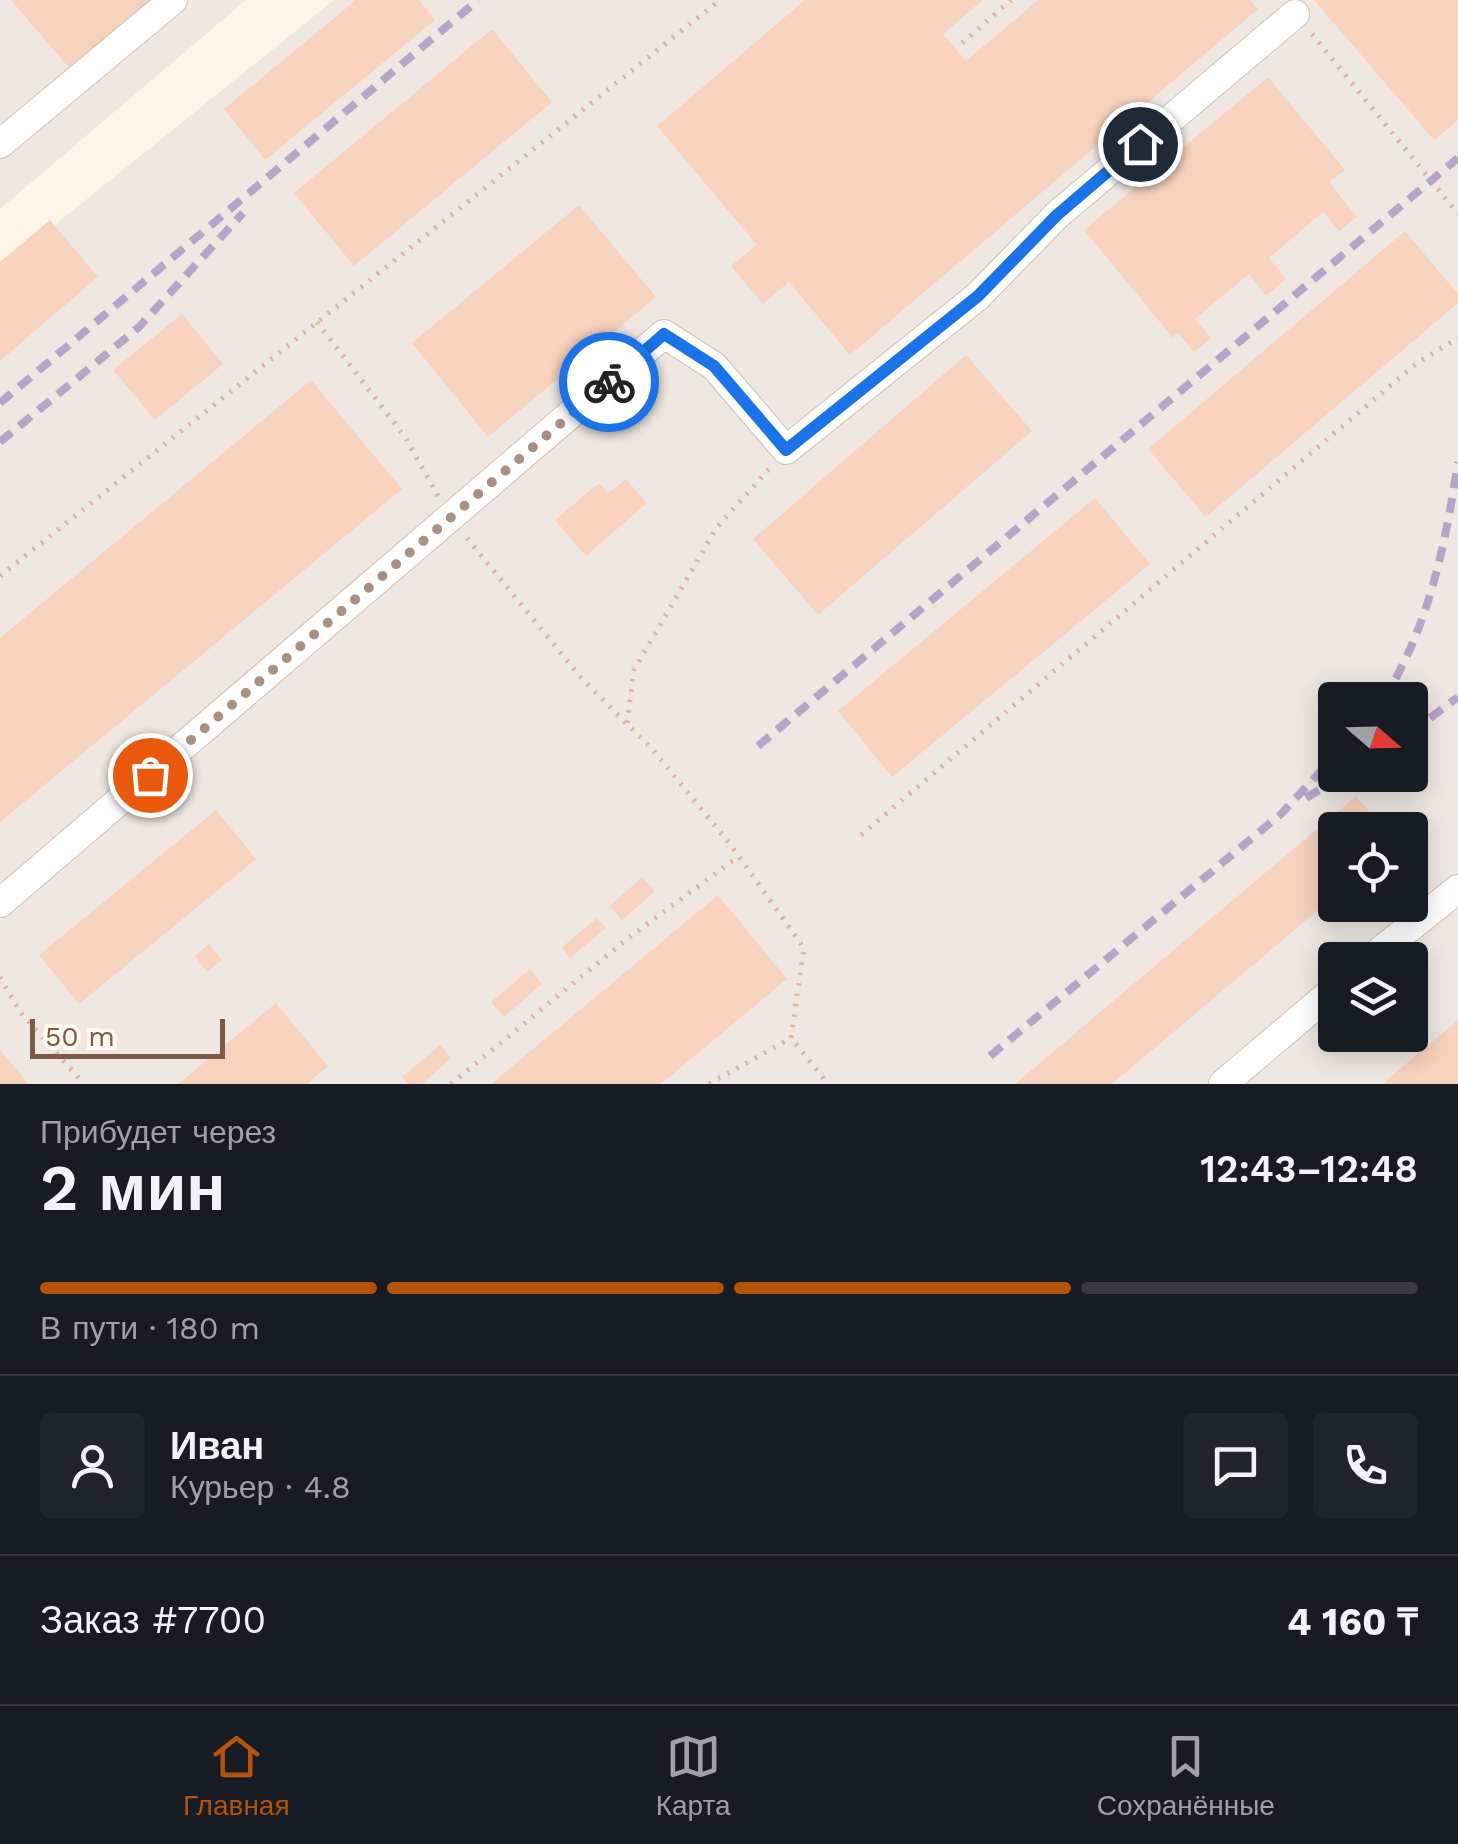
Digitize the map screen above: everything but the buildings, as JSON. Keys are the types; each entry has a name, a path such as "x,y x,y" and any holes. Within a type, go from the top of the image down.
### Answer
{"lane":[{"path":"0,144 174,0"},
{"path":"0,904 664,334 714,366 786,450 978,296 1057,215 1295,14"},
{"path":"1392,942 1458,889"},
{"path":"1223,1084 1318,1003"}],"path":[{"path":"0,576 720,0"},
{"path":"962,43 1012,0"},
{"path":"1295,14 1458,214"},
{"path":"317,322 405,437 451,517 582,679 652,749 739,856 804,948 792,1038 828,1084"},
{"path":"861,835 1417,363 1458,338"},
{"path":"626,724 634,670 717,527 786,450"},
{"path":"450,1084 627,939 739,856"},
{"path":"0,977 20,1012 84,1084"},
{"path":"709,1084 792,1038"}],"shaded area":[{"path":"0,0 246,0 0,209"},
{"path":"334,0 1458,0 1458,1084 0,1084 0,269"}],"railway":[{"path":"0,403 478,0"},
{"path":"758,746 1458,158"},
{"path":"0,442 138,328 243,213"},
{"path":"1393,682 1424,615 1433,585 1458,462"},
{"path":"1428,720 1458,697"},
{"path":"990,1056 1281,814 1318,774"},
{"path":"1306,798 1318,791"}],"way so far":[{"path":"150,775 609,382"}],"route":[{"path":"609,382 664,334 714,366 786,450 978,296 1057,215 1140,144"}]}
